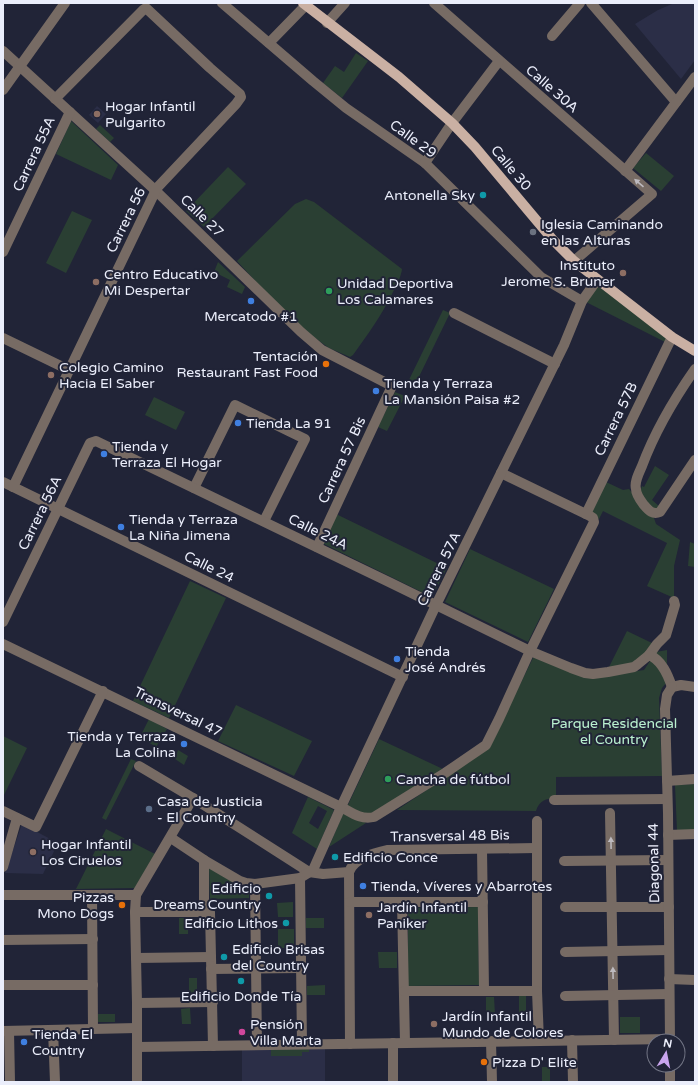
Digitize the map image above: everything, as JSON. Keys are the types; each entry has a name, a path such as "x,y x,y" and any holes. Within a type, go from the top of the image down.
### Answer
{"main road":[{"name":"Calle 30","path":"304,4 399,77 452,123 475,147 553,240 574,261 672,337 695,351"}],"street":[{"path":"3,90 65,3"},
{"name":"Calle 29","path":"222,3 346,108 425,163 542,277 582,301"},
{"path":"327,23 345,3"},
{"name":"Calle 30A","path":"434,3 652,194 574,261"},
{"path":"552,36 580,3"},
{"path":"591,3 676,102"},
{"path":"269,43 304,4"},
{"name":"Carrera 55A","path":"55,99 146,8 184,45 240,94"},
{"name":"Calle 27","path":"3,51 155,190 311,341 328,353 392,386"},
{"path":"425,163 452,123 499,61"},
{"path":"625,171 695,77"},
{"name":"Carrera 56","path":"12,487 154,195 155,190 239,102 240,94"},
{"name":"Carrera 55A","path":"3,252 70,112"},
{"name":"Carrera 57A","path":"305,875 315,866 323,844 436,605 555,364 582,301 597,280"},
{"path":"454,313 555,364"},
{"name":"Carrera 57B","path":"586,514 672,337"},
{"path":"3,338 69,370"},
{"path":"695,369 673,401 655,436 639,474 636,490 646,508 658,513 695,460"},
{"name":"Carrera 57 Bis","path":"317,547 392,386"},
{"path":"194,488 235,405 305,439 264,521"},
{"name":"Calle 24A","path":"93,441 100,442 530,651 571,668 593,674 634,667 649,655 666,635 675,605 674,601"},
{"name":"Carrera 56A","path":"3,622 88,445 93,441"},
{"path":"502,473 593,518 593,523 530,651"},
{"name":"Calle 24","path":"3,482 403,677"},
{"name":"Transversal 47","path":"3,644 103,691 362,818 371,818 379,815 486,745 530,651"},
{"path":"649,655 655,658 662,666 672,687 681,685 695,686"},
{"name":"Diagonal 44","path":"670,1033 668,799 665,706 667,695 672,687"},
{"path":"3,811 36,827 103,691"},
{"path":"139,766 193,798 305,875"},
{"path":"667,781 695,779"},
{"path":"137,1082 138,1003 135,912 136,895 171,838 193,798"},
{"path":"554,800 668,799"},
{"path":"610,813 614,1040"},
{"path":"3,868 18,818"},
{"path":"537,821 537,990 539,1041"},
{"path":"668,835 695,834"},
{"path":"171,838 204,860 246,883 254,884 305,875 349,872 350,1044"},
{"name":"Transversal 48 Bis","path":"349,872 356,862 387,850 536,848"},
{"path":"482,849 484,990"},
{"path":"204,860 204,912"},
{"path":"564,862 668,860"},
{"path":"302,1044 301,968 305,875"},
{"path":"254,884 257,1045"},
{"path":"3,895 136,895"},
{"path":"92,895 93,1030"},
{"path":"350,902 483,902"},
{"path":"402,902 405,1043"},
{"path":"565,907 669,907"},
{"path":"135,912 210,912 213,1046"},
{"path":"3,940 93,940"},
{"path":"565,952 669,950"},
{"path":"136,958 211,957"},
{"path":"211,969 301,968"},
{"path":"669,979 695,980"},
{"path":"3,985 93,985"},
{"path":"404,991 537,990"},
{"path":"565,996 669,994"},
{"path":"138,1003 213,1002"},
{"path":"10,1082 6,1031 137,1028"},
{"path":"53,1030 55,1082"},
{"path":"572,1040 573,1082"},
{"path":"137,1047 646,1040"},
{"path":"491,1041 492,1082"},
{"path":"393,1043 393,1082"}],"shaded area":[{"path":"672,3 695,3 695,60 681,79 635,24"},
{"name":"Hogar Infantil Pulgarito","path":"97,106 106,114 98,123 89,115"},
{"name":"Hogar Infantil Los Ciruelos","path":"22,824 58,843 43,874 5,873"},
{"path":"325,1048 325,1082 242,1082 242,1049"}],"green space":[{"path":"356,53 368,61 342,98 323,83 335,66 344,72"},
{"path":"71,121 118,165 111,180 56,154"},
{"path":"100,125 114,138 110,142 96,129"},
{"path":"646,153 674,176 661,191 633,168"},
{"path":"228,167 246,184 204,227 186,211"},
{"name":"Unidad Deportiva Los Calamares","path":"306,199 314,202 402,269 399,280 384,309 364,340 350,357 329,348 315,338 280,308 237,261 295,204"},
{"path":"72,211 92,220 66,273 46,263"},
{"path":"218,262 245,287 242,294 227,287 230,280 214,272"},
{"path":"597,285 667,338 665,342 586,302"},
{"path":"443,310 450,313 413,389 406,386"},
{"path":"395,392 405,396 387,431 378,427"},
{"path":"154,397 185,412 176,430 145,415"},
{"path":"655,466 669,475 652,500 660,507 653,510 640,492 642,486 644,487"},
{"path":"606,482 623,490 629,489 654,518 656,524 680,540 674,566 674,598 647,586 667,543 603,511 599,519 590,514"},
{"path":"336,514 447,568 432,597 322,543"},
{"path":"690,542 695,544 695,567 688,566"},
{"path":"470,549 554,589 528,642 445,602"},
{"path":"190,581 226,598 169,718 133,701"},
{"path":"627,631 654,644 639,661 608,669"},
{"name":"Parque Residencial el Country","path":"667,650 667,682 662,688 659,698 662,776 556,777 556,798 541,802 536,811 397,810 488,749 534,656 591,678 644,670 656,652"},
{"path":"236,705 312,741 294,776 218,741"},
{"path":"149,719 167,729 156,747 140,737"},
{"path":"3,736 27,748 3,797"},
{"path":"379,739 445,770 380,812 361,814 347,807"},
{"path":"178,750 188,756 184,765 175,759"},
{"path":"131,759 136,761 106,820 102,818"},
{"path":"695,784 695,831 677,831 675,785"},
{"path":"308,797 334,810 317,849 292,833","holes":["318,806 327,811 318,829 309,823"]},
{"path":"344,811 366,823 329,847"},
{"path":"106,829 155,854 135,888 76,889"},
{"path":"209,868 240,886 249,889 249,898 210,899"},
{"path":"293,902 293,917 278,917 277,903"},
{"path":"478,907 479,985 408,986 408,908"},
{"path":"179,918 188,918 188,934 179,934"},
{"path":"306,918 324,918 324,928 306,928"},
{"path":"278,929 294,929 294,948 278,948"},
{"path":"378,952 397,952 397,968 379,968"},
{"path":"189,978 197,978 197,993 189,993"},
{"path":"325,985 325,995 307,995 307,986"},
{"path":"519,996 526,996 526,1014 519,1014"},
{"path":"486,997 494,997 495,1014 486,1014"},
{"path":"190,1008 191,1024 182,1024 181,1009"},
{"path":"98,1014 115,1014 115,1022 98,1022"},
{"path":"620,1017 640,1017 640,1033 620,1033"},
{"path":"309,1048 309,1052 302,1052 302,1056 271,1056 271,1049"},
{"path":"542,1067 550,1067 550,1082 542,1082"}],"place":[{"name":"Hogar Infantil Pulgarito","path":"97,114"},
{"name":"Antonella Sky","path":"483,195"},
{"name":"Iglesia Caminando en las Alturas","path":"533,232"},
{"name":"Instituto Jerome S. Bruner","path":"623,273"},
{"name":"Centro Educativo Mi Despertar","path":"96,282"},
{"name":"Unidad Deportiva Los Calamares","path":"329,291"},
{"name":"Mercatodo #1","path":"251,301"},
{"name":"Tentación Restaurant Fast Food","path":"326,364"},
{"name":"Colegio Camino Hacia El Saber","path":"51,375"},
{"name":"Tienda y Terraza La Mansión Paisa #2","path":"376,391"},
{"name":"Tienda La 91","path":"238,423"},
{"name":"Tienda y Terraza El Hogar","path":"104,454"},
{"name":"Tienda y Terraza La Niña Jimena","path":"121,527"},
{"name":"Tienda José Andrés","path":"397,659"},
{"name":"Tienda y Terraza La Colina","path":"184,744"},
{"name":"Cancha de fútbol","path":"388,779"},
{"name":"Casa de Justicia - El Country","path":"149,809"},
{"name":"Hogar Infantil Los Ciruelos","path":"33,852"},
{"name":"Edificio Conce","path":"335,857"},
{"name":"Tienda, Víveres y Abarrotes","path":"363,886"},
{"name":"Edificio Dreams Country","path":"269,896"},
{"name":"Pizzas Mono Dogs","path":"122,905"},
{"name":"Jardín Infantil Paniker","path":"369,915"},
{"name":"Edificio Lithos","path":"286,923"},
{"name":"Edificio Brisas del Country","path":"224,957"},
{"name":"Edificio Donde Tía","path":"241,981"},
{"name":"Jardín Infantil Mundo de Colores","path":"434,1024"},
{"name":"Pensión Villa Marta","path":"242,1032"},
{"name":"Tienda El Country","path":"24,1042"},
{"name":"Pizza D' Elite","path":"484,1062"}]}
